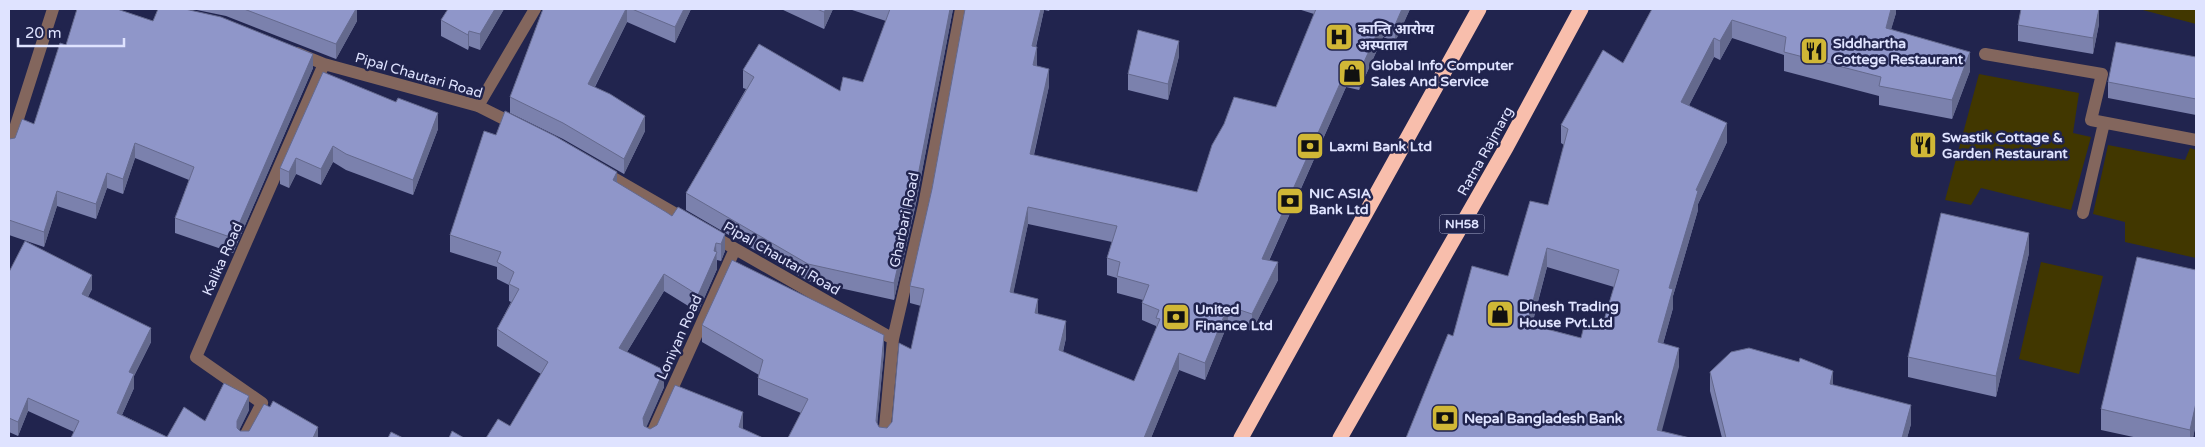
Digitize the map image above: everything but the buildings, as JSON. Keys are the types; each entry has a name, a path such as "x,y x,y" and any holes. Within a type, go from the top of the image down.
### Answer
{"highway":[{"path":"1241,438 1479,9"},
{"name":"Ratna Rajmarg","path":"1340,438 1582,9"}],"street":[{"path":"9,146 53,9"},
{"path":"478,106 535,9"},
{"name":"Gharbari Road","path":"884,438 893,339 924,205 961,9"},
{"name":"Pipal Chautari Road","path":"287,49 324,64 478,106 527,130"},
{"path":"1985,54 2102,74 2091,120 2196,140"},
{"name":"Kalika Road","path":"244,438 262,403 196,356 324,64"},
{"path":"2084,213 2104,123"},
{"name":"Pipal Chautari Road","path":"592,166 893,339"},
{"name":"Loniyan Road","path":"650,438 735,248"}],"shaded area":[{"path":"2139,9 2196,9 2196,24"},
{"path":"1979,74 2079,93 2073,133 2091,137 2071,210 1981,188 1971,205 1945,200"},
{"path":"2108,145 2185,160 2190,148 2196,150 2196,258 2125,242 2125,222 2093,214"},
{"path":"2041,262 2103,276 2079,374 2019,359"}],"place":[{"name":"कान्ति आराेग्य अस्पताल","path":"1339,37"},
{"name":"Siddhartha Cottege Restaurant","path":"1814,51"},
{"name":"Global Info Computer Sales And Service","path":"1352,73"},
{"name":"Swastik Cottage & Garden Restaurant","path":"1923,145"},
{"name":"Laxmi Bank Ltd","path":"1310,146"},
{"name":"NIC ASIA Bank Ltd","path":"1290,201"},
{"name":"Dinesh Trading House Pvt.Ltd","path":"1500,314"},
{"name":"United Finance Ltd","path":"1176,317"},
{"name":"Nepal Bangladesh Bank","path":"1445,418"}]}
